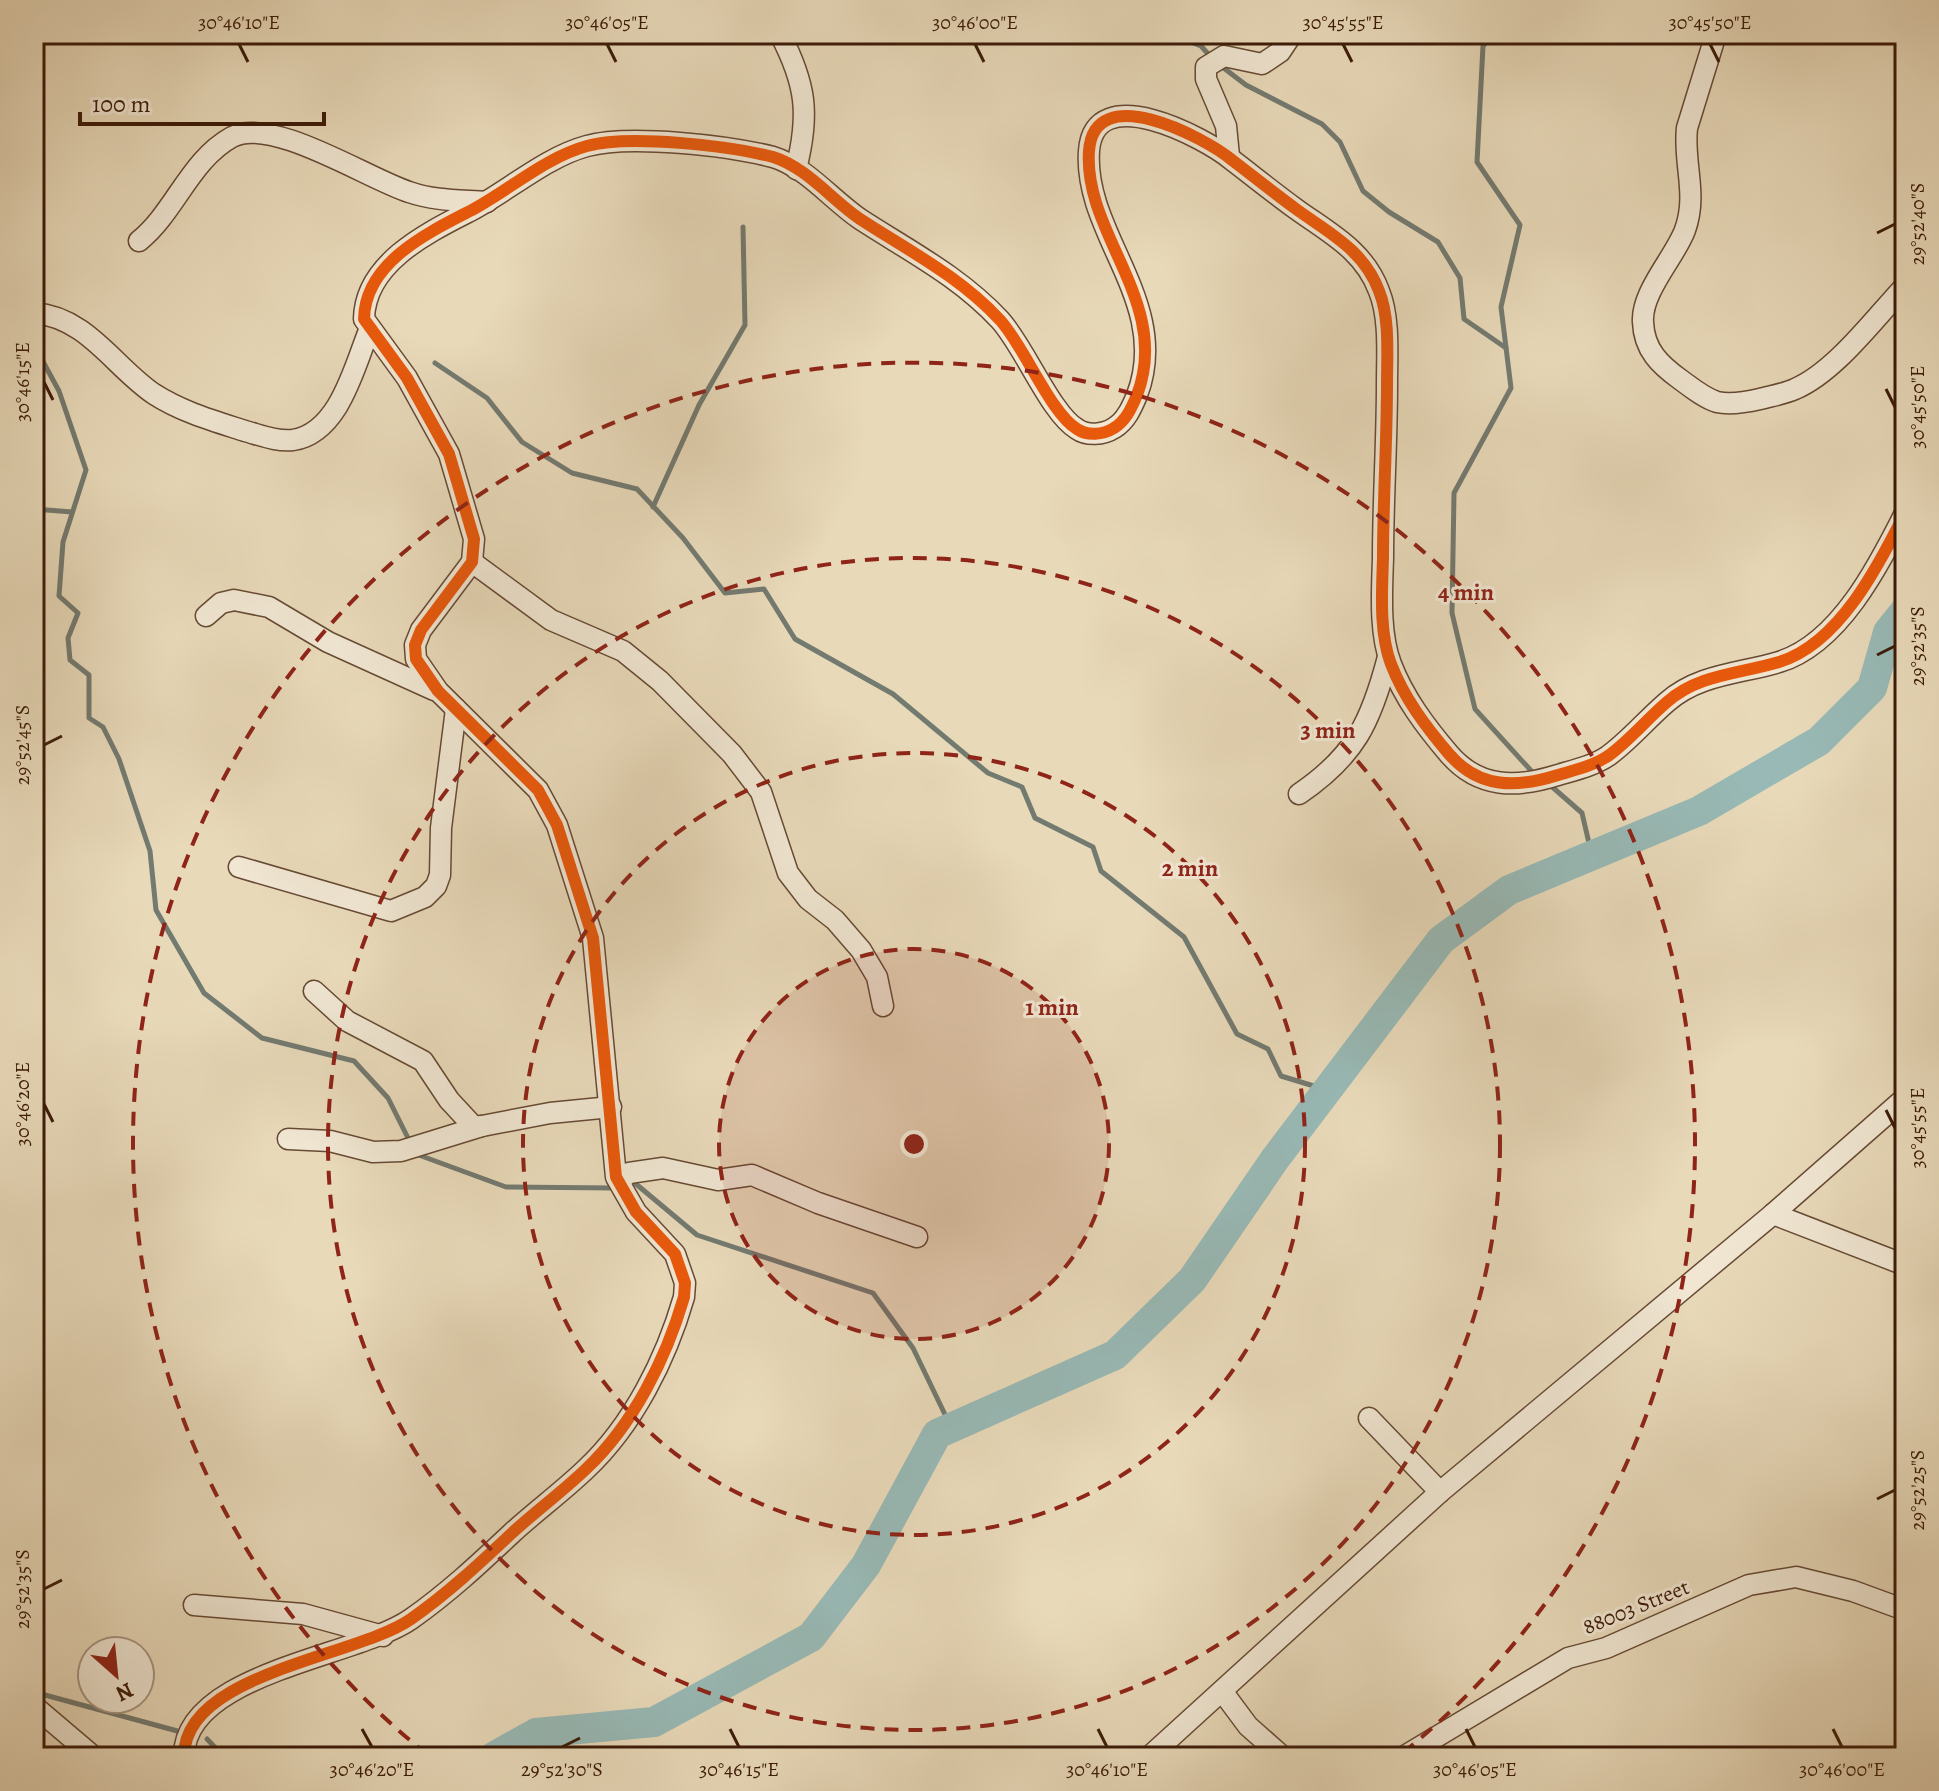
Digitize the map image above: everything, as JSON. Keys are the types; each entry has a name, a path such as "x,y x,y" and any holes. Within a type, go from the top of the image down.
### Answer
{"street":[{"path":"780,34 804,90 803,140 796,169"},
{"path":"1229,156 1226,126 1206,79 1206,67 1224,56 1262,64 1280,52 1292,34"},
{"path":"1716,34 1687,128 1685,143 1692,191 1686,226 1659,274 1642,316 1645,337 1661,366 1715,401 1752,401 1794,389 1822,372 1905,286"},
{"path":"184,1757 189,1729 230,1693 307,1658 383,1636 467,1578 512,1533 588,1468 615,1437 648,1387 680,1312 685,1283 675,1254 636,1212 619,1181 593,938 557,825 538,790 438,691 421,668 415,645 434,610 472,562 474,539 449,454 407,378 364,319 366,297 401,252 432,230 487,202 567,153 601,142 659,141 777,158 796,169 857,217 906,246 972,293 1021,346 1068,422 1081,433 1097,434 1114,428 1127,416 1141,382 1144,360 1138,302 1092,184 1089,151 1093,134 1112,118 1139,117 1189,133 1229,156 1246,173 1347,243 1379,290 1387,354 1382,607 1388,657 1427,729 1467,772 1499,783 1530,784 1605,758 1683,688 1705,679 1780,662 1815,643 1860,593 1905,513"},
{"path":"139,241 159,222 208,157 233,137 250,131 276,136 358,167 406,192 443,201 487,202"},
{"path":"34,313 47,314 71,324 152,392 177,407 275,439 303,436 327,419 353,373 370,328"},
{"path":"472,562 551,620 623,651 660,681 732,754 761,792 788,873 808,899 835,920 861,950 877,977 883,1006"},
{"path":"206,616 221,603 234,600 269,607 328,642 438,691"},
{"path":"1299,794 1323,777 1356,742 1370,720 1388,657"},
{"path":"239,867 391,911 425,897 436,886 440,875 441,828 456,709"},
{"path":"314,991 347,1021 423,1061 449,1100 474,1127 550,1113 611,1107"},
{"path":"1149,1757 1440,1492 1773,1214 1905,1098"},
{"path":"288,1139 330,1141 373,1152 401,1151 482,1126"},
{"path":"619,1181 629,1173 663,1168 718,1180 752,1175 818,1203 917,1237"},
{"path":"1773,1214 1905,1265"},
{"path":"1369,1418 1440,1492"},
{"name":"88003 Street","path":"1403,1757 1568,1658 1606,1648 1749,1585 1796,1577 1853,1591 1905,1610"},
{"path":"194,1605 303,1614 383,1636"},
{"path":"1222,1691 1248,1726 1283,1757"},
{"path":"34,1706 94,1757"}],"waterway":[{"path":"1170,34 1201,46 1210,56"},
{"path":"1495,34 1483,46 1477,162 1520,225 1501,307 1511,388 1454,493 1452,613 1475,709 1535,775"},
{"path":"1221,66 1246,85 1322,124 1340,142 1363,191 1389,212 1438,242 1460,278 1464,319 1506,348"},
{"path":"653,507 699,405 745,325 743,227"},
{"path":"34,345 59,391 86,470 63,542 59,596 78,613 68,638 70,660 89,675 89,718 103,727 119,759 150,851 156,910 204,993 262,1038 354,1061 388,1098 410,1142"},
{"path":"435,363 487,398 522,442 572,473 637,489 683,538 725,593 764,589 795,639 893,694 988,773 1022,787 1035,818 1093,847 1101,871 1184,937 1237,1034 1268,1049 1281,1076 1327,1090"},
{"path":"34,509 72,512"},
{"path":"493,1757 536,1733 654,1722 811,1637 866,1565 937,1434 1115,1355 1192,1280 1275,1159 1441,940 1509,890 1699,811 1819,741 1872,688 1888,632 1905,611"},
{"path":"1550,785 1582,813 1592,856"},
{"path":"416,1154 506,1187 614,1188"},
{"path":"636,1184 697,1235 873,1293 913,1348 951,1427"},
{"path":"34,1692 181,1732"},
{"path":"207,1739 224,1757"}],"cycle path":[{"path":"184,1757 191,1729 211,1705 241,1686 386,1632 411,1619 451,1589 577,1477 603,1452 633,1412 668,1344 684,1297 685,1283 675,1254 636,1212 616,1177 593,938 557,825 538,790 438,691 416,659 415,645 421,630 472,562 474,539 449,454 407,378 364,319 367,299 375,282 401,252 542,166 587,146 653,141 732,149 773,157 797,168 860,219 968,290 1000,320 1067,421 1081,431 1100,433 1118,425 1128,413 1137,395 1145,362 1143,330 1136,299 1099,211 1091,182 1089,151 1095,130 1110,119 1129,116 1152,120 1199,139 1232,160 1355,253 1379,291 1387,337 1382,598 1387,652 1409,700 1449,754 1473,774 1499,782 1543,779 1596,762 1616,750 1667,702 1692,686 1801,653 1838,621 1855,600 1905,513"}]}
